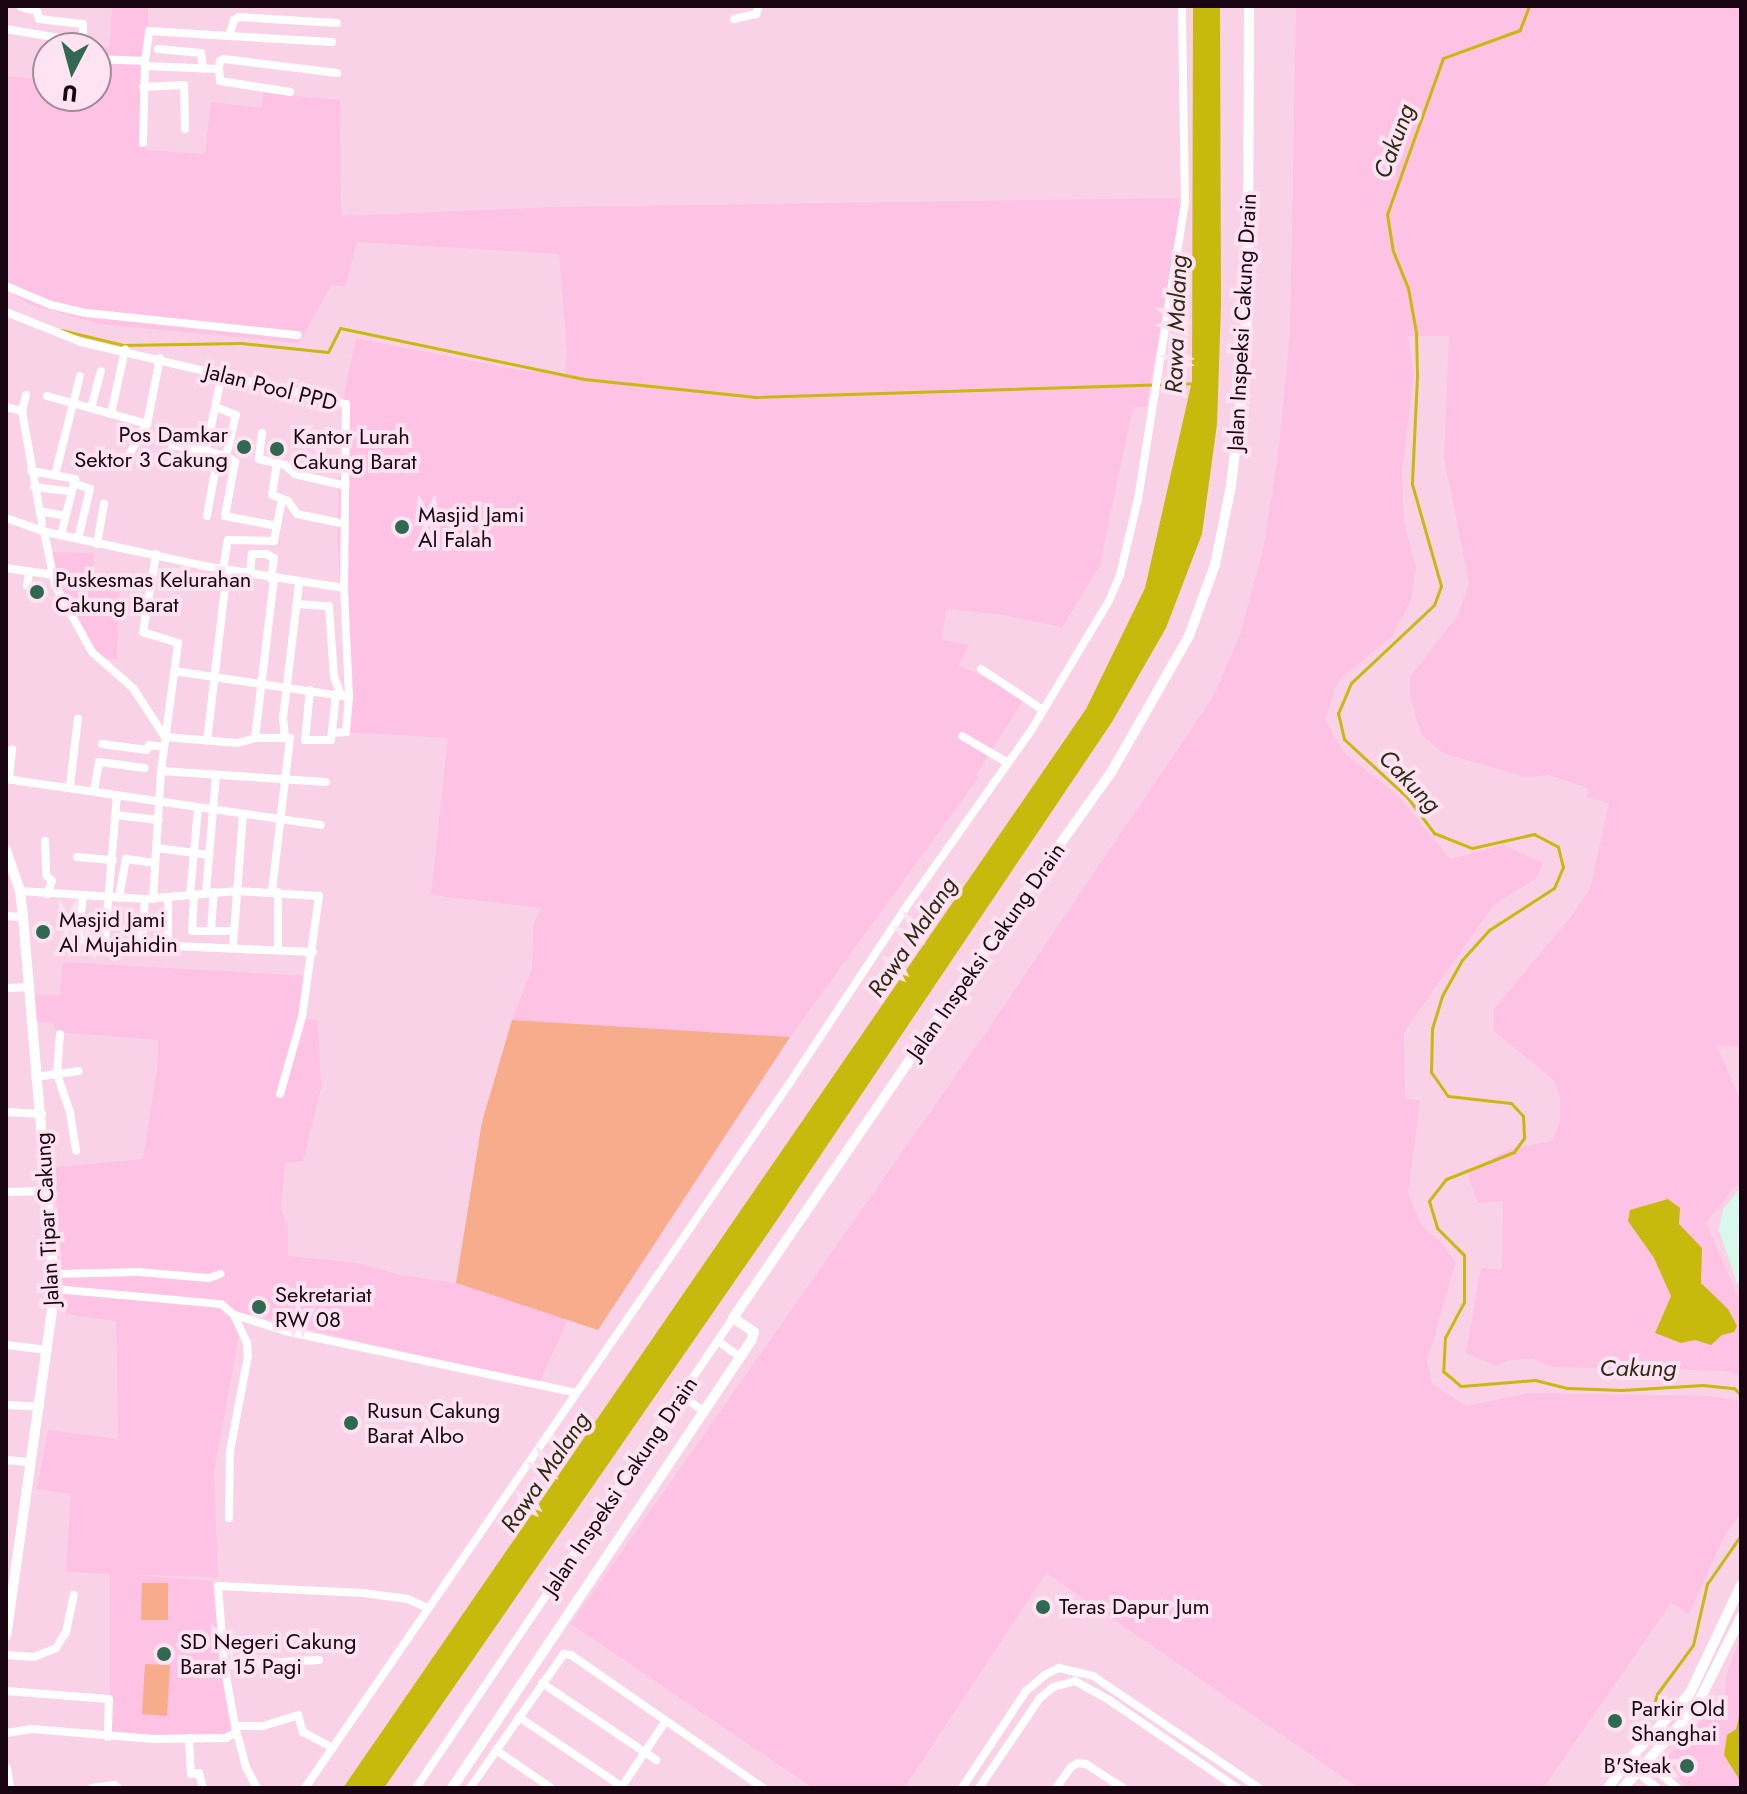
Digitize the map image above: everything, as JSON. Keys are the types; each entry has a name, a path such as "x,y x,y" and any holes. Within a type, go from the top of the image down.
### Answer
{"main road":[{"path":"1741,1195 1728,1211 1724,1229 1741,1279"},
{"path":"1741,1210 1735,1226 1741,1249"}],"street":[{"path":"734,19 756,14 759,6"},
{"path":"305,1788 1008,763 1098,622 1120,575 1138,499 1187,190 1182,6"},
{"name":"Jalan Inspeksi Cakung Drain","path":"416,1788 985,949 1112,771 1154,701 1203,605 1215,565 1231,486 1243,384 1248,293 1249,6"},
{"path":"21,7 37,11 39,19 83,24 83,32"},
{"path":"229,36 234,20 239,17 337,23"},
{"path":"6,29 32,34"},
{"path":"143,143 143,87 149,31 332,42"},
{"path":"158,49 201,53 203,69"},
{"path":"112,60 219,69"},
{"path":"290,92 220,81 220,61 337,73"},
{"path":"143,87 184,85 185,129"},
{"path":"6,286 51,305 87,313 298,335"},
{"name":"Jalan Pool PPD","path":"6,312 63,337 346,404 344,588 349,653 342,695 346,732 333,733 328,741 305,740 310,690"},
{"path":"111,414 125,350"},
{"path":"130,453 147,424 160,358"},
{"path":"91,408 101,371"},
{"path":"206,451 222,374"},
{"path":"55,475 80,376"},
{"path":"26,395 22,411 53,575 92,652 133,688 165,737"},
{"path":"47,396 147,424"},
{"path":"6,407 22,411"},
{"path":"207,516 222,455 236,415 215,407"},
{"path":"262,433 258,458 288,467 295,474 346,486"},
{"path":"172,445 222,455 235,462 225,516 277,526"},
{"path":"313,468 316,460 346,461"},
{"path":"277,463 271,494 282,499 300,515 345,524"},
{"path":"31,471 74,478 61,535"},
{"path":"34,487 90,489 78,539"},
{"path":"207,741 228,540 271,543 282,499"},
{"path":"97,544 104,504"},
{"path":"238,519 239,508"},
{"path":"40,511 66,516"},
{"path":"6,518 97,544 225,571 344,588"},
{"path":"142,940 157,848 158,801 176,640 144,634 142,630 156,554"},
{"path":"250,575 253,554 266,554 274,558 255,738"},
{"path":"6,568 53,575"},
{"path":"27,586 29,573"},
{"path":"285,737 287,686 299,583"},
{"path":"174,671 342,695 332,653 329,606 298,604"},
{"path":"332,653 349,653"},
{"path":"981,669 1043,710"},
{"path":"70,786 78,718"},
{"path":"962,736 1008,763"},
{"path":"165,737 238,743 255,738 290,738 275,892 278,948"},
{"path":"102,744 147,750 149,745 164,747"},
{"path":"12,749 8,779 321,825"},
{"path":"94,791 99,762 145,768"},
{"path":"161,771 326,782"},
{"path":"211,931 210,855 216,776"},
{"path":"115,898 113,860 117,796"},
{"path":"198,808 192,931 234,931"},
{"path":"115,815 159,820"},
{"path":"233,947 243,815"},
{"path":"45,841 46,875 52,881 47,894"},
{"path":"157,848 210,855"},
{"name":"Jalan Tipar Cakung","path":"6,850 19,889 23,917 55,1289 40,1407 11,1548 6,1636"},
{"path":"77,857 113,860"},
{"path":"83,895 78,941 104,941 126,859 155,863"},
{"path":"6,886 47,894 115,898 168,898 237,891 319,896 302,1017 280,1094"},
{"path":"168,898 170,945 313,952"},
{"path":"6,916 23,917"},
{"path":"6,988 29,987"},
{"path":"60,1034 57,1074 72,1123 76,1151"},
{"path":"35,1077 79,1071"},
{"path":"6,1112 42,1114"},
{"path":"6,1192 48,1191"},
{"path":"54,1274 138,1272 209,1278 220,1274"},
{"path":"55,1289 221,1304 234,1315 296,1334 576,1393"},
{"path":"229,1518 230,1451 248,1356 247,1343 234,1315"},
{"path":"452,1788 755,1333 733,1318"},
{"path":"718,1341 739,1356"},
{"path":"6,1345 48,1350"},
{"path":"681,1395 703,1411"},
{"path":"6,1405 40,1407"},
{"path":"6,1460 29,1462"},
{"path":"1608,1788 1627,1762 1690,1693 1741,1585"},
{"path":"257,1788 246,1767 235,1729 224,1665 218,1586 363,1593 408,1599 427,1608"},
{"path":"6,1655 34,1657 56,1648 66,1632 74,1595"},
{"path":"1623,1788 1696,1707 1741,1617"},
{"path":"475,1786 559,1658 571,1655 763,1788"},
{"path":"224,1665 319,1660"},
{"path":"962,1788 1026,1691 1059,1668 1093,1676 1259,1788"},
{"path":"979,1788 1040,1698 1053,1687 1075,1681 1109,1700 1237,1788"},
{"path":"542,1683 656,1760"},
{"path":"6,1691 109,1699 108,1737"},
{"path":"6,1733 32,1729 108,1737 226,1738 235,1729 263,1726 298,1715 303,1732 333,1748"},
{"path":"519,1717 622,1788 665,1722"},
{"path":"189,1738 191,1774 199,1772 203,1788"},
{"path":"496,1750 551,1788"},
{"path":"1637,1751 1677,1788"},
{"path":"1627,1762 1657,1788"},
{"path":"1056,1788 1071,1767 1086,1764 1123,1788"},
{"path":"6,1768 9,1788"},
{"path":"92,1788 117,1787"}],"shaded area":[{"path":"112,6 148,6 146,150 205,154 211,102 262,108 263,93 340,100 341,216 556,207 1179,198 1178,203 1183,203 1146,407 1134,407 1130,420 1100,566 1062,627 1004,615 946,609 942,640 969,645 959,665 1025,698 975,776 979,777 790,1037 512,1020 532,969 533,926 541,908 431,895 448,738 346,732 337,524 344,394 356,338 518,370 565,374 567,353 559,254 357,242 345,287 332,284 299,343 100,324 31,305 6,290 6,76 32,78 32,112 112,112"},
{"path":"1193,6 1220,6 1221,305 1217,424 1202,534 1166,628 1112,722 775,1223 384,1788 343,1788 1086,709 1145,588 1192,381"},
{"path":"1296,6 1741,6 1741,1047 1716,1045 1741,1101 1741,1185 1733,1188 1706,1223 1741,1303 1741,1376 1726,1371 1551,1367 1534,1359 1509,1360 1497,1366 1466,1353 1481,1268 1502,1270 1503,1201 1478,1203 1467,1173 1509,1149 1552,1141 1560,1122 1560,1097 1554,1080 1494,1031 1494,1009 1590,889 1609,803 1587,797 1588,788 1549,775 1526,777 1443,753 1421,734 1410,695 1410,677 1458,615 1469,583 1444,457 1449,336 1408,336 1414,374 1402,471 1404,523 1416,567 1411,600 1392,636 1338,681 1325,720 1344,753 1398,795 1450,859 1503,845 1543,863 1536,878 1493,906 1404,1032 1405,1098 1420,1101 1408,1193 1421,1225 1445,1246 1455,1263 1427,1362 1433,1385 1467,1406 1530,1393 1709,1396 1741,1401 1741,1513 1725,1535 1689,1614 1671,1603 1543,1788 1359,1788 1046,1573 904,1788 813,1788 571,1624 989,1028 1213,697 1240,635 1263,550 1278,455 1290,334"},
{"path":"53,552 94,553 92,587 119,585 117,659 98,658 72,617 52,569"},
{"path":"63,962 307,976 301,1018 318,1020 321,1088 303,1161 285,1163 281,1208 288,1229 288,1256 358,1263 399,1275 456,1283 568,1320 538,1385 243,1313 214,1471 218,1577 133,1575 212,1581 232,1734 110,1735 110,1574 66,1572 71,1494 37,1489 48,1430 118,1439 116,1321 66,1314 53,1167 143,1159 157,1071 158,1040 57,1032 53,1023 35,1021 34,995 60,995"},
{"path":"512,1020 790,1037 598,1330 456,1283 482,1122"},
{"path":"1668,1199 1680,1208 1679,1224 1702,1248 1701,1283 1728,1309 1737,1326 1734,1332 1722,1335 1711,1345 1695,1340 1681,1343 1655,1333 1671,1296 1654,1258 1628,1221 1630,1210"},
{"path":"142,1583 168,1583 168,1620 141,1620"},
{"path":"1741,1637 1741,1788 1689,1788 1664,1766 1664,1761 1725,1694 1727,1673"},
{"path":"145,1664 170,1665 167,1716 142,1714"},
{"path":"1741,1709 1741,1782 1724,1755 1727,1735 1736,1729"}],"waterway":[{"name":"Cakung","path":"1529,6 1520,30 1443,58 1387,214 1393,251 1408,288 1416,332 1412,484 1441,586 1434,605 1351,683 1338,713 1344,739 1408,798 1434,833 1472,848 1534,834 1558,847 1563,867 1554,888 1489,930 1462,960 1442,996 1432,1029 1431,1072 1448,1096 1511,1103 1523,1116 1524,1138 1514,1152 1446,1179 1429,1201 1437,1228 1464,1255 1464,1302 1445,1337 1443,1371 1461,1386 1535,1380 1567,1388 1622,1390 1703,1385 1734,1388 1741,1395"},
{"name":"Rawa Malang","path":"61,330 123,345 241,343 328,352 340,328 584,379 756,397 1194,383"},
{"name":"Cakung","path":"1649,1719 1657,1694 1693,1645 1707,1584 1741,1535"}],"place":[{"name":"Pos Damkar Sektor 3 Cakung","path":"244,447"},
{"name":"Kantor Lurah Cakung Barat","path":"277,449"},
{"name":"Masjid Jami Al Falah","path":"402,527"},
{"name":"Puskesmas Kelurahan Cakung Barat","path":"37,592"},
{"name":"Masjid Jami Al Mujahidin","path":"43,932"},
{"name":"Sekretariat RW 08","path":"259,1307"},
{"name":"Rusun Cakung Barat Albo","path":"351,1423"},
{"name":"Teras Dapur Jum","path":"1043,1607"},
{"name":"SD Negeri Cakung Barat 15 Pagi","path":"164,1654"},
{"name":"Parkir Old Shanghai","path":"1615,1721"},
{"name":"B'Steak","path":"1687,1766"}]}
